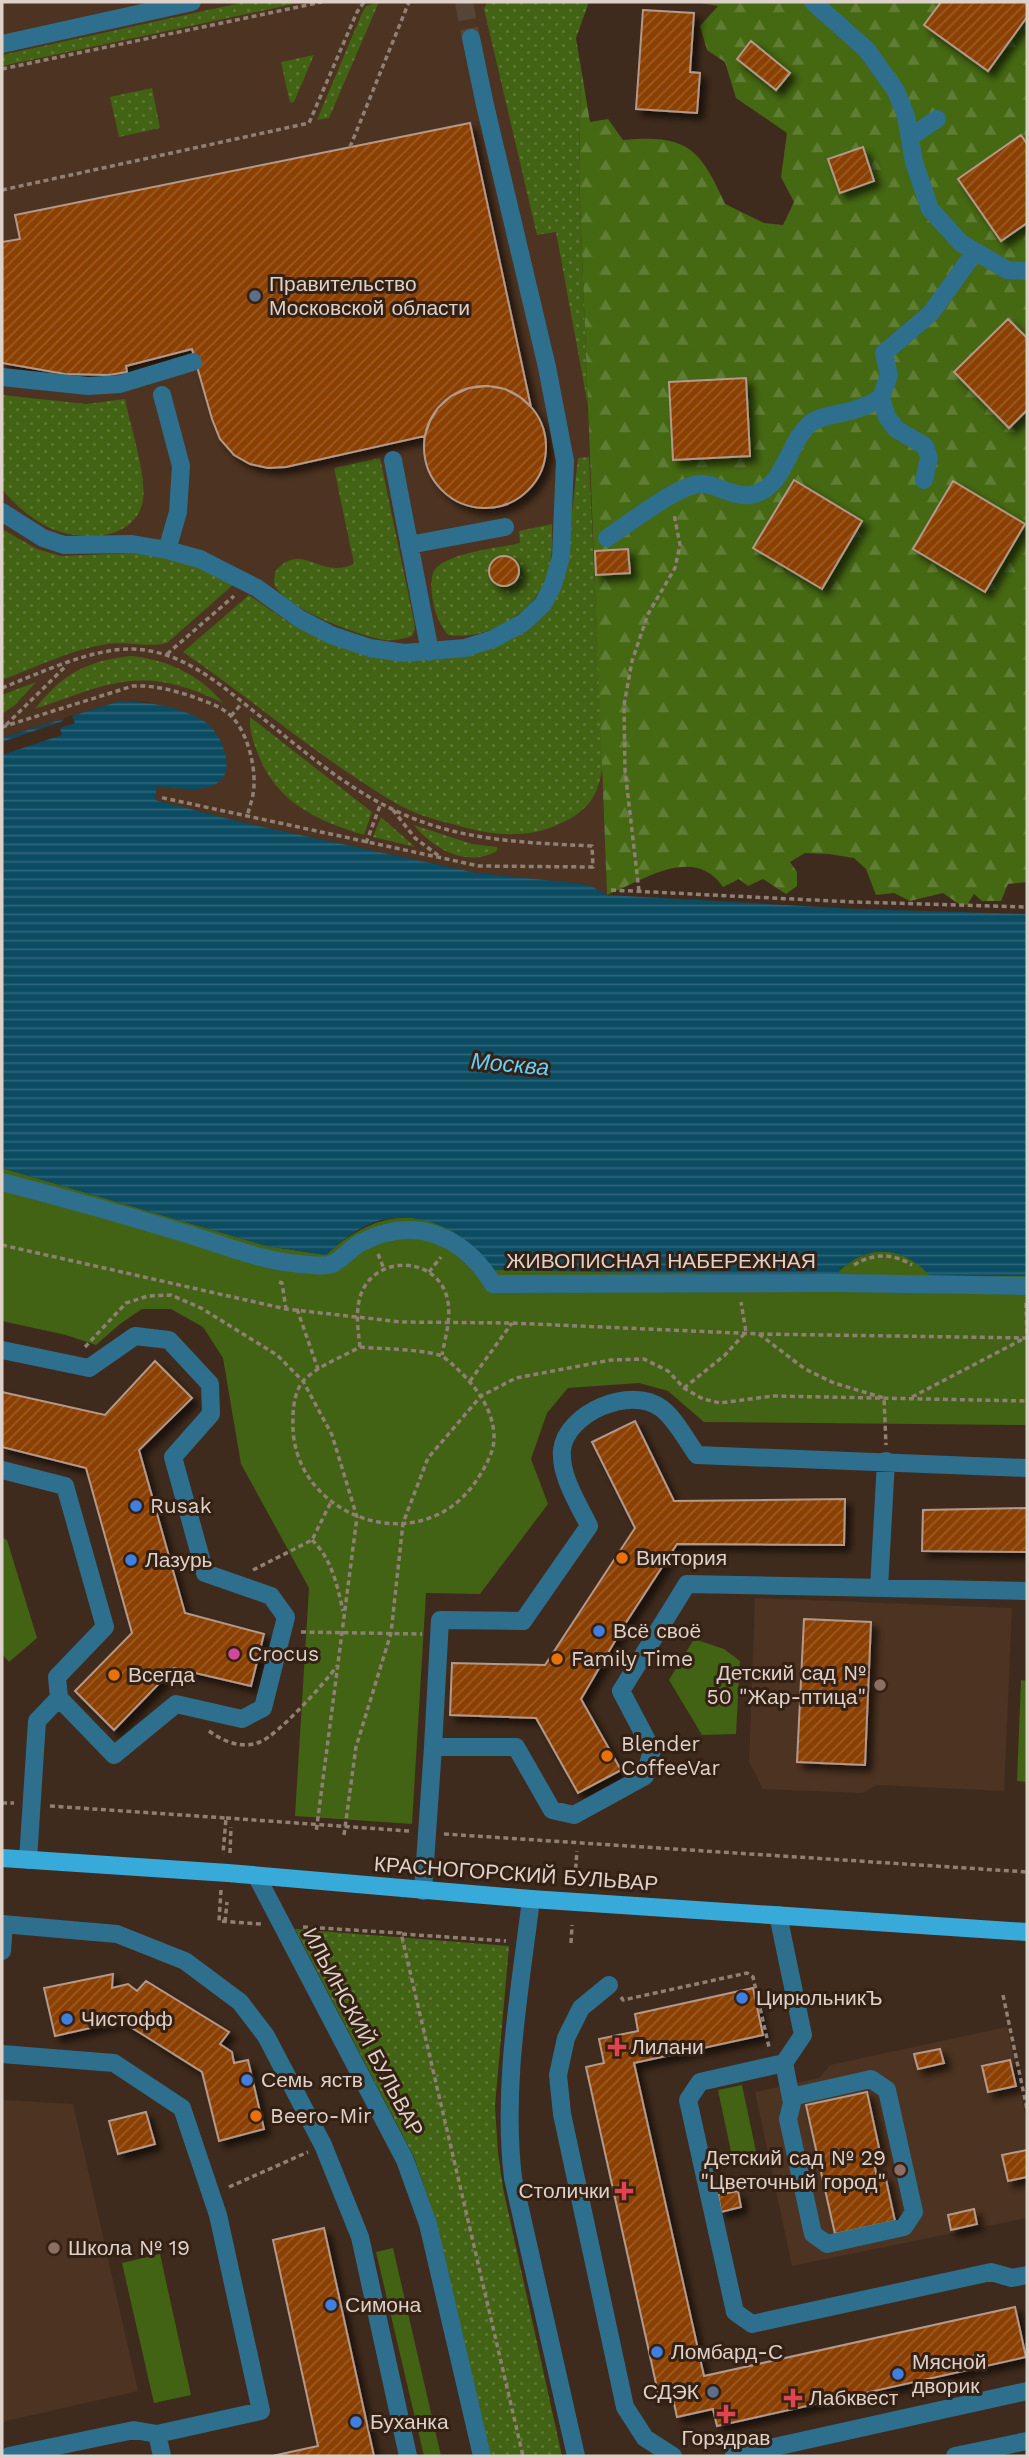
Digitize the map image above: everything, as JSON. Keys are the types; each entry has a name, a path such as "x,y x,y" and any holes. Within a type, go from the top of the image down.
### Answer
{"main road":[{"name":"КРАСНОГОРСКИЙ БУЛЬВАР","path":"2,1858 531,1899 1027,1932"}],"street":[{"path":"2,44 192,2"},
{"path":"813,2 867,50 896,92 906,116 914,162 930,209 961,243 975,252 1007,270 1027,271"},
{"path":"2,512 43,538 64,545 132,544 200,559 249,584 300,619 331,635 370,648 404,653 465,648 523,623 542,604 553,585 561,557 565,460 547,367 471,38"},
{"path":"909,137 937,119"},
{"path":"924,480 929,458 925,446 896,429 887,417 881,398 889,375 884,353 931,313 975,252"},
{"path":"2,377 88,386 109,385 193,362"},
{"path":"162,395 181,466 178,512 167,550"},
{"path":"607,538 685,487 701,483 723,492 750,495 771,484 802,432 813,421 859,409 881,398"},
{"path":"393,460 430,652"},
{"path":"409,545 505,527"},
{"name":"ЖИВОПИСНАЯ НАБЕРЕЖНАЯ","path":"2,1182 96,1206 254,1254 298,1264 331,1265 359,1243 377,1235 396,1230 416,1230 435,1234 462,1247 483,1268 493,1284 1027,1286"},
{"path":"2,1350 89,1368 135,1336 169,1340 211,1384 211,1414 173,1457 205,1573 271,1596 286,1617 263,1707 242,1719 176,1704 114,1755 59,1699 57,1676 105,1627 65,1486 2,1469"},
{"path":"423,1891 440,1620 523,1621 589,1526 569,1486 562,1449 571,1429 602,1406 623,1399 660,1407 697,1455 1027,1468"},
{"path":"878,1588 886,1461"},
{"path":"433,1747 516,1747 552,1810 574,1815 645,1776 652,1750 621,1691 687,1584 1027,1591"},
{"path":"28,1860 37,1721 59,1699"},
{"name":"ИЛЬИНСКИЙ БУЛЬВАР","path":"257,1877 405,2160 428,2224 482,2456"},
{"path":"531,1899 508,2103 508,2138 513,2178 576,2456"},
{"path":"778,1915 803,2035 778,2065 700,2082 688,2100 735,2312 752,2324 990,2272 1012,2278 1027,2276"},
{"path":"2,1951 3,1924 117,1934 186,1961 240,2002 266,2036 323,2145 360,2236 408,2456"},
{"path":"609,1985 581,2008 566,2038 558,2075 562,2114 625,2407 645,2438 673,2456"},
{"path":"2,2054 114,2063 182,2108 218,2216 261,2411 158,2434 134,2430 9,2456"},
{"path":"778,2065 791,2097 788,2119 813,2234 827,2244 904,2227 914,2212 887,2090 871,2079 791,2097"},
{"path":"734,2456 1027,2391"},
{"path":"158,2434 162,2456"},
{"path":"955,2456 1027,2441"}],"path":[{"path":"2,69 322,2"},
{"path":"2,190 309,123 357,12 364,2"},
{"path":"350,147 409,2"},
{"path":"639,891 625,770 624,705 632,661 648,614 675,568 680,545 671,496"},
{"path":"167,654 249,584"},
{"path":"2,688 85,657 132,649 167,654 199,671 341,778 381,803 426,823 474,837 497,841 592,846 593,867 498,867 443,859 159,797"},
{"path":"3,727 68,663"},
{"path":"3,727 117,689 148,685 203,701 231,716 243,736 254,772 254,787 247,816"},
{"path":"231,716 243,703"},
{"path":"366,843 381,803"},
{"path":"391,808 415,838 443,859"},
{"path":"611,890 853,902 1027,907"},
{"path":"2,1245 286,1309 357,1318 401,1322 512,1323 759,1334 1027,1339"},
{"path":"360,1347 357,1318 361,1294 374,1275 396,1265 407,1264 419,1267 438,1280 448,1301 449,1322 442,1355"},
{"path":"737,1283 746,1332"},
{"path":"1027,1286 1027,1339"},
{"path":"69,1364 126,1303 148,1296 171,1295 201,1308 277,1355 303,1381 332,1435 357,1517 316,1833"},
{"path":"297,1309 318,1369"},
{"path":"470,1381 512,1323"},
{"path":"684,1388 725,1355 746,1332"},
{"path":"759,1334 805,1369 834,1383 884,1398"},
{"path":"909,1399 1027,1339"},
{"path":"360,1347 442,1355 470,1381 481,1396 494,1436 483,1472 459,1500 426,1519 403,1523 371,1522 357,1517 331,1502 310,1480 301,1464 292,1428 297,1391 303,1381 318,1369 360,1347"},
{"path":"344,1835 356,1747 391,1633 403,1523 428,1458 481,1396 516,1378 611,1360 644,1359 668,1371 684,1388 703,1399 720,1403 773,1396 1027,1401"},
{"path":"884,1398 886,1461"},
{"path":"229,1581 312,1540 331,1502"},
{"path":"312,1540 322,1550 336,1578 345,1616"},
{"path":"283,1632 438,1634"},
{"path":"226,1818 1027,1872"},
{"path":"230,1853 231,1827"},
{"path":"575,1877 577,1851"},
{"path":"225,1922 226,1902"},
{"path":"247,1923 512,1942"},
{"path":"571,1943 572,1925"},
{"path":"609,1985 624,2000 747,1973 753,1977 778,2065"},
{"path":"1003,1995 1027,2109"},
{"path":"211,2195 323,2145"}],"shaded area":[{"path":"2,2 568,2 575,82 607,895 591,886 477,873 245,823 155,800 157,786 185,789 149,702 120,701 2,738"},
{"name":"Детский сад № 50 \"Жар-птица\"","path":"755,1598 1012,1608 1004,1791 877,1785 862,1793 763,1789 749,1762"},
{"name":"Детский сад № 29 \"Цветочный город\"","path":"1007,2027 1027,2122 1027,2218 792,2266 755,2092 819,2078 830,2065"},
{"name":"Школа № 19","path":"2,2100 73,2104 138,2391 2,2422"}],"green space":[{"path":"245,2 303,2 2,66 2,55"},
{"path":"379,2 329,118 317,120 362,13 366,6"},
{"path":"487,2 589,2 576,38 581,68 579,176 588,406 556,232 537,235 484,9"},
{"path":"695,2 1027,2 1027,882 1008,884 1001,901 982,901 974,894 967,905 959,904 943,893 910,901 894,893 876,895 866,869 854,858 805,853 790,862 797,872 797,886 786,894 763,879 748,886 739,879 723,887 711,874 698,868 683,867 651,875 607,895 579,176 581,68 590,122 608,119 623,140 662,140 689,149 708,170 725,204 764,223 783,225 794,202 781,177 787,133 736,98 725,62 707,50 700,26 718,6"},
{"path":"314,55 294,102 290,103 281,62"},
{"path":"152,88 160,128 119,137 110,97"},
{"path":"2,395 86,404 125,399 143,482 142,505 136,517 115,532 101,536 73,535 48,527 17,505 2,489"},
{"path":"589,457 603,762 598,785 590,802 566,821 531,833 506,834 469,828 412,811 334,763 183,652 249,595 293,625 367,655 498,646 529,630 548,609 567,558 578,458"},
{"path":"380,458 415,629 412,636 392,640 359,633 306,611 291,602 274,583 275,572 291,560 305,560 337,568 354,564 334,468"},
{"path":"552,524 552,552 548,572 530,604 506,623 492,629 463,636 448,635 437,616 432,595 432,575 438,566 459,556 520,543 519,531"},
{"path":"2,529 37,549 61,556 132,553 165,557 195,566 234,584 167,643 115,643 93,647 53,659 2,680"},
{"path":"131,656 158,661 182,670 204,684 223,703 171,684 128,681 86,691 35,709 56,686 77,671 101,661"},
{"path":"36,682 15,705 2,714 2,695"},
{"path":"250,717 372,812 364,835 315,816 287,797 266,771 258,754"},
{"path":"381,817 415,847 373,837"},
{"path":"414,825 472,844 497,847 497,851 486,856 463,857 431,842"},
{"path":"2,1168 267,1246 326,1255 366,1227 386,1220 406,1218 426,1220 446,1228 466,1240 485,1258 834,1277 857,1258 881,1252 906,1257 930,1275 1027,1276 1027,1425 704,1422 668,1391 639,1383 568,1388 547,1413 531,1459 548,1504 480,1594 426,1593 412,1824 295,1816 309,1588 241,1464 223,1358 203,1327 171,1309 142,1309 96,1345 66,1335 2,1321"},
{"path":"2,1537 7,1540 37,1638 9,1662 2,1654"},
{"path":"694,1639 724,1649 740,1661 736,1734 702,1735 669,1680"},
{"path":"1021,1680 1027,1681 1027,1782 1017,1781"},
{"path":"295,1929 509,1946 495,2106 498,2153 503,2188 562,2456 491,2456 436,2221 414,2157"},
{"path":"742,2085 758,2161 734,2166 718,2090"},
{"path":"393,2248 441,2456 424,2456 376,2252"},
{"path":"160,2254 191,2395 154,2403 122,2263"}],"water":[{"name":"Москва","path":"120,701 163,706 194,716 210,726 225,751 226,770 223,778 216,784 195,789 157,786 155,800 245,823 477,873 591,886 607,895 856,909 1027,914 1027,1276 929,1275 906,1257 881,1252 857,1258 834,1277 493,1270 472,1245 459,1235 429,1221 414,1218 381,1220 365,1226 326,1255 267,1246 2,1168 2,738"}],"pier":[{"path":"72,715 75,723 60,728 62,735 2,755 2,742 63,721"}],"building":[{"path":"941,2 1027,2 1027,17 988,71 924,25"},
{"path":"643,10 694,13 690,72 700,73 697,113 636,109"},
{"path":"751,41 790,73 776,90 737,59"},
{"name":"Правительство Московской области","path":"470,123 531,407 505,389 488,386 469,388 451,396 438,408 425,436 286,467 268,468 250,464 234,455 220,439 192,349 126,366 127,372 109,375 65,374 2,363 2,242 20,239 15,215"},
{"path":"1021,135 1027,144 1027,223 1001,241 958,179"},
{"path":"863,147 874,181 840,193 828,159"},
{"path":"1008,319 1027,338 1027,410 1009,428 954,372"},
{"path":"746,378 750,456 673,460 669,382"},
{"path":"485,386 508,391 528,404 541,424 546,447 541,470 528,490 508,503 485,508 462,503 442,490 429,470 424,447 429,424 442,404 462,391"},
{"path":"794,480 862,521 822,589 753,548"},
{"path":"953,481 1025,524 985,592 913,549"},
{"path":"628,549 630,573 596,575 595,551"},
{"path":"504,556 510,557 518,565 518,577 510,585 504,586 498,585 490,577 489,571 490,565 498,557"},
{"path":"155,1361 192,1398 139,1450 185,1613 264,1634 251,1686 174,1668 114,1730 75,1691 132,1633 86,1468 2,1447 2,1392 105,1415"},
{"path":"635,1421 674,1501 845,1499 844,1545 677,1544 581,1699 621,1770 578,1793 536,1718 450,1715 452,1663 545,1665 635,1528 592,1442"},
{"path":"1027,1508 1027,1552 922,1551 923,1510"},
{"path":"804,1619 871,1622 865,1765 797,1762"},
{"path":"113,1974 112,1988 128,1984 137,1991 146,1981 229,2032 220,2044 232,2052 234,2063 248,2060 264,2129 219,2141 202,2072 121,2021 55,2036 44,1988"},
{"path":"753,1988 763,2035 634,2063 704,2376 1015,2307 1026,2357 717,2426 713,2409 677,2417 672,2394 659,2397 586,2067 604,2063 599,2039 638,2031 635,2014"},
{"path":"940,2049 944,2063 918,2069 914,2054"},
{"path":"1010,2060 1016,2086 988,2092 982,2066"},
{"path":"867,2092 881,2157 873,2159 877,2177 885,2175 895,2221 835,2234 806,2105"},
{"path":"146,2112 155,2144 118,2154 109,2121"},
{"path":"1027,2150 1027,2177 1008,2181 1002,2155"},
{"path":"738,2191 741,2207 721,2212 718,2195"},
{"path":"974,2209 977,2224 951,2230 948,2215"},
{"path":"324,2228 374,2456 272,2456 318,2446 273,2240"}],"tunnel":[{"path":"464,2 471,38"}],"place":[{"name":"Правительство Московской области","path":"255,296"},
{"name":"Rusak","path":"136,1506"},
{"name":"Виктория","path":"622,1558"},
{"name":"Лазурь","path":"131,1560"},
{"name":"Всё своё","path":"599,1631"},
{"name":"Crocus","path":"234,1654"},
{"name":"Family Time","path":"557,1659"},
{"name":"Всегда","path":"114,1675"},
{"name":"Детский сад № 50 \"Жар-птица\"","path":"880,1685"},
{"name":"Blender CoffeeVar","path":"607,1756"},
{"name":"ЦирюльникЪ","path":"742,1998"},
{"name":"Чистофф","path":"67,2019"},
{"name":"Лилани","path":"617,2047"},
{"name":"Семь яств","path":"247,2080"},
{"name":"Beero-Mir","path":"256,2116"},
{"name":"Детский сад № 29 \"Цветочный город\"","path":"900,2170"},
{"name":"Столички","path":"624,2191"},
{"name":"Школа № 19","path":"54,2248"},
{"name":"Симона","path":"331,2305"},
{"name":"Ломбард-С","path":"657,2352"},
{"name":"Мясной дворик","path":"898,2374"},
{"name":"СДЭК","path":"713,2392"},
{"name":"Лабквест","path":"793,2398"},
{"name":"Горздрав","path":"726,2414"},
{"name":"Буханка","path":"356,2422"}]}
